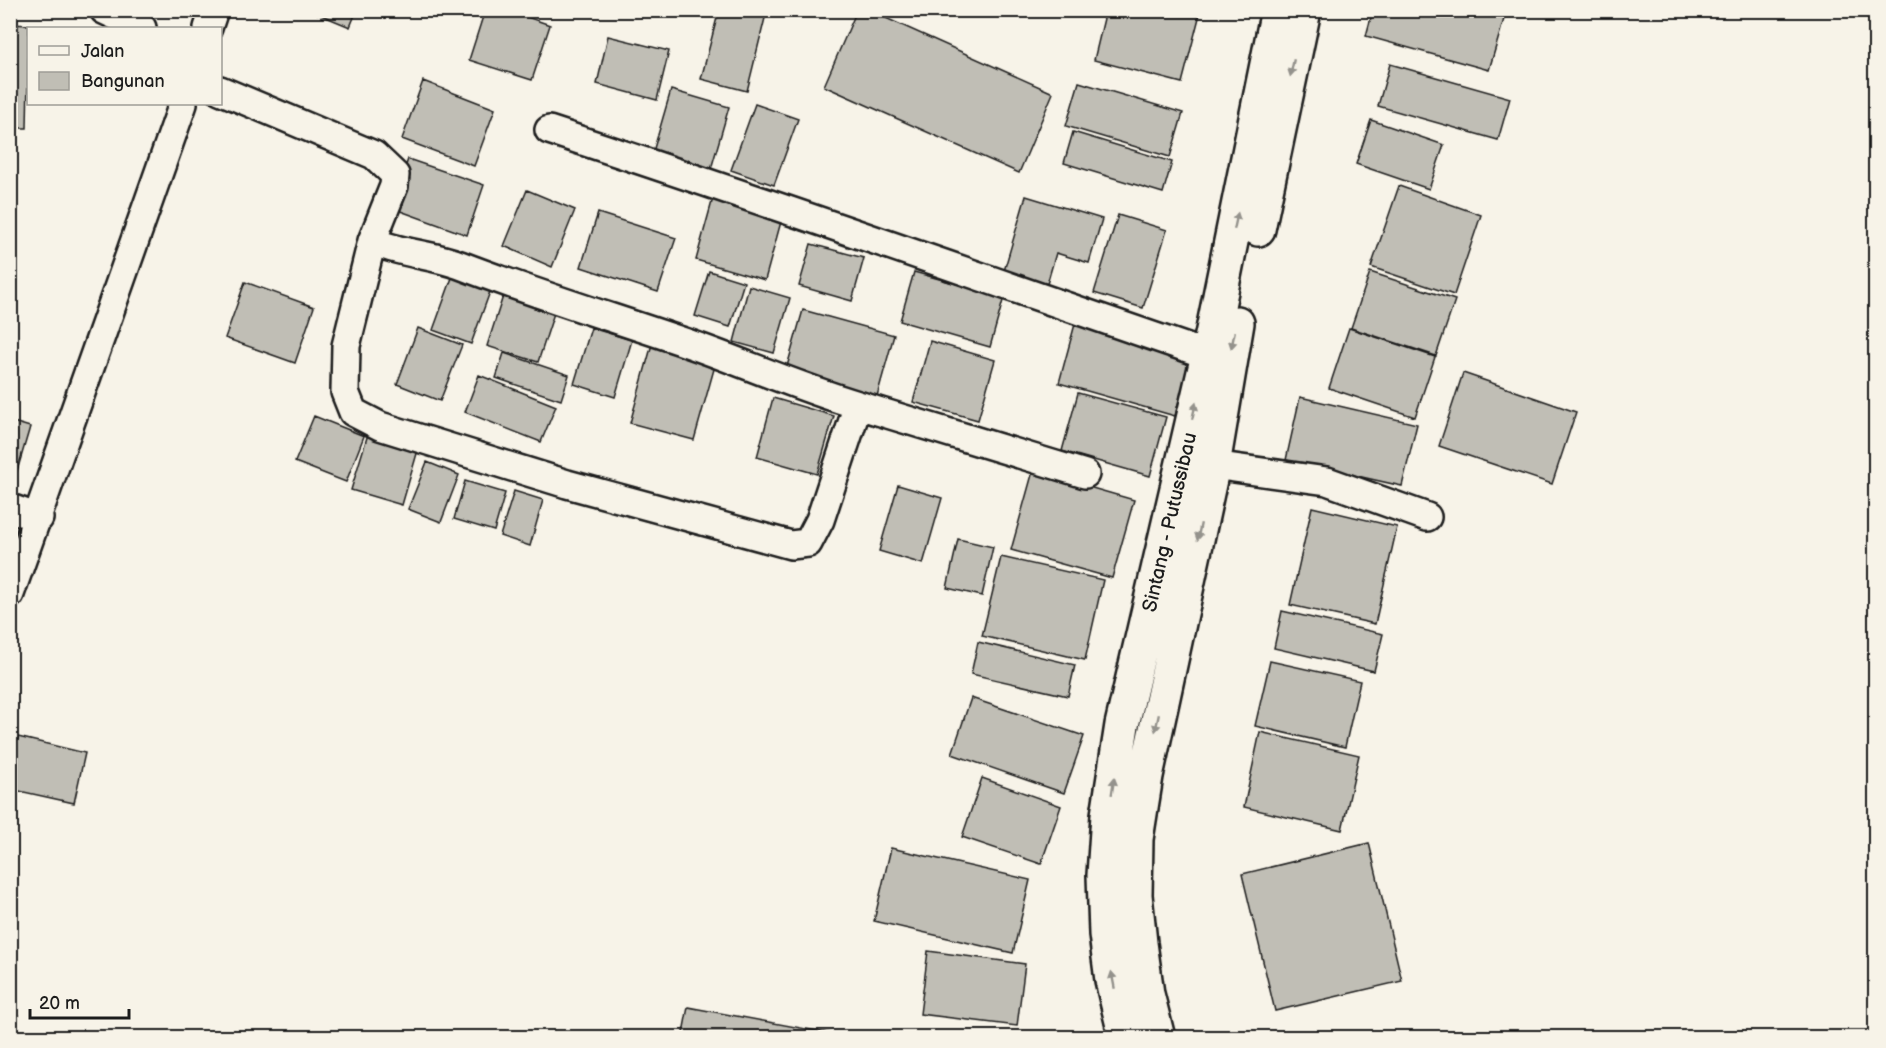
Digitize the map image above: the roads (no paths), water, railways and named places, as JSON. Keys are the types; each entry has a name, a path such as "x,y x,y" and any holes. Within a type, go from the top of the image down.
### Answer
{"highway":[{"name":"Sintang - Putussibau","path":"1126,1038 1112,980 1106,934 1104,875 1108,815 1122,725 1208,355 1278,10"},
{"name":"Sintang - Putussibau","path":"1158,1038 1147,994 1140,943 1135,895 1136,839 1146,776 1213,465 1232,350 1304,10"}],"street":[{"path":"104,10 140,27"},
{"path":"208,27 214,10"},
{"path":"222,91 374,155 395,175 394,186 372,241 346,346 345,392 353,412 380,426 567,484 791,545 808,543 820,520 858,405"},
{"path":"10,594 39,518 183,105"},
{"path":"549,130 767,201 942,265 1208,355"},
{"path":"372,241 402,252 452,262 532,293 690,344 777,378 858,405 1085,474"},
{"path":"1213,465 1327,481 1427,517"},
{"path":"10,508 39,518"}]}
